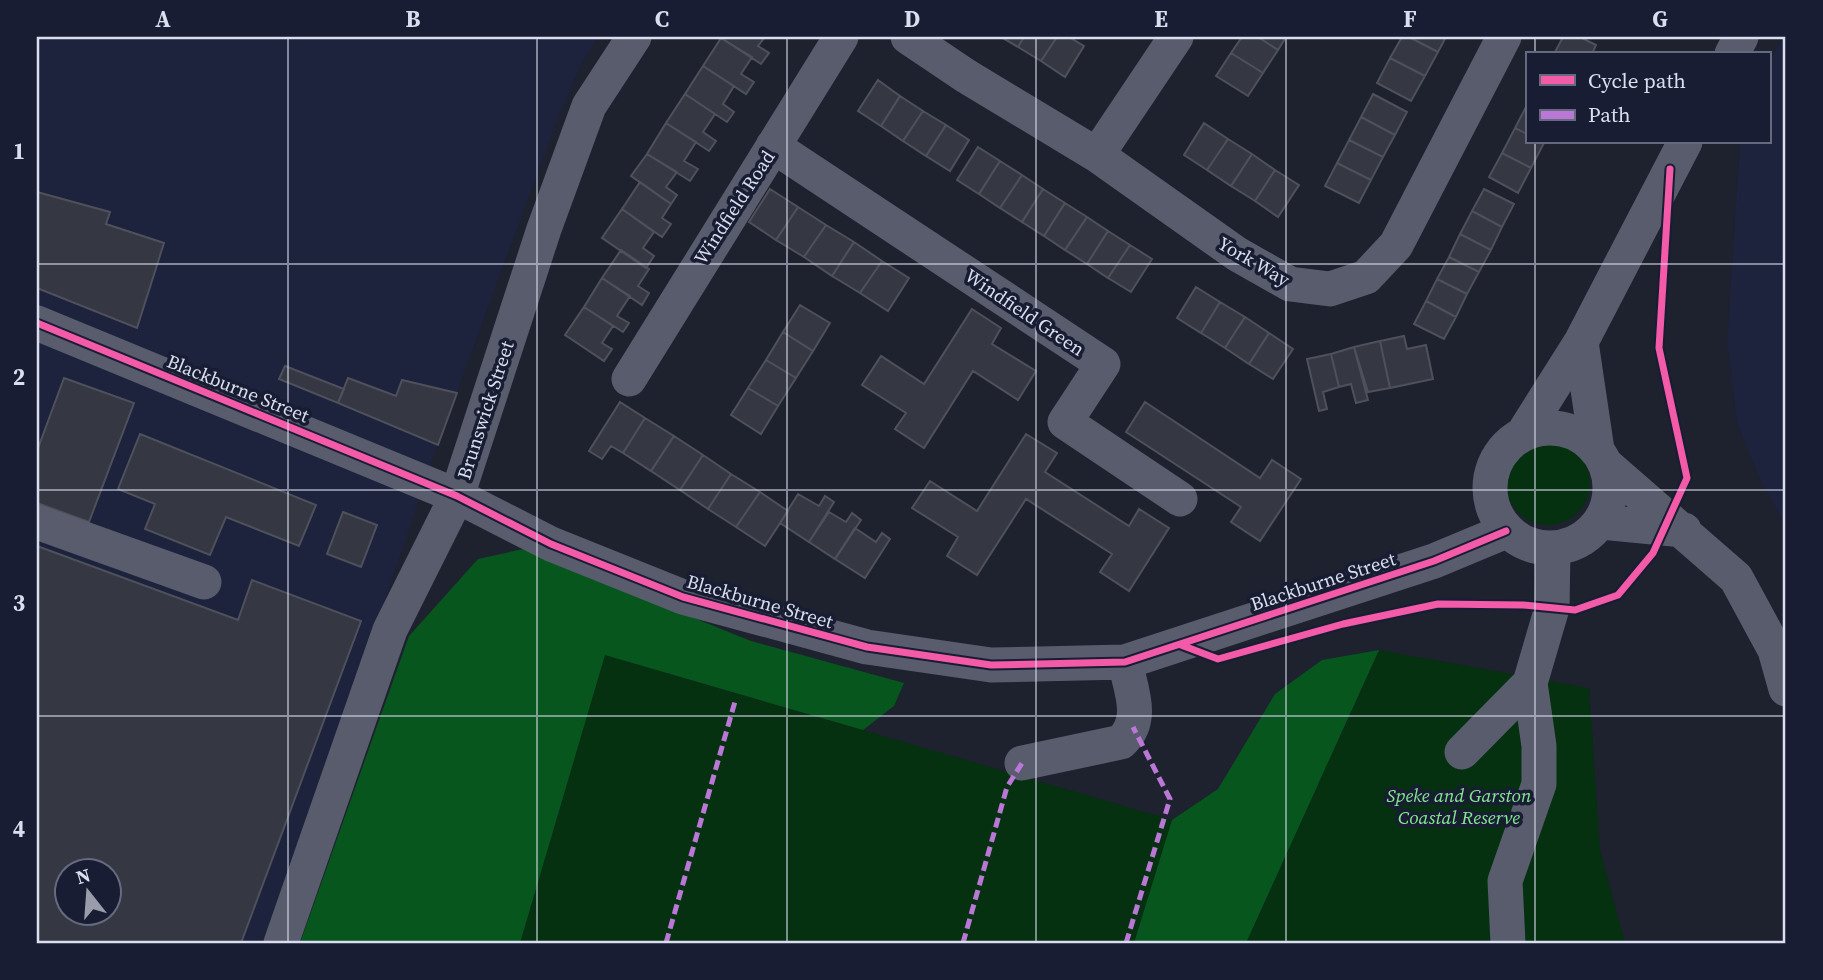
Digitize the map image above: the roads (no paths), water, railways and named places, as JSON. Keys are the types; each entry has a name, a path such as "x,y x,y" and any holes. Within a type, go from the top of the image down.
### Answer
{"street":[{"name":"Brunswick Street","path":"281,943 390,630 457,496 544,229 589,106 634,37"},
{"name":"Windfield Road","path":"629,379 841,37"},
{"name":"York Way","path":"908,37 1097,155 1237,254 1290,284 1330,289 1366,278 1396,245 1504,37"},
{"path":"1097,155 1177,37"},
{"path":"1523,434 1581,342 1684,144"},
{"name":"Windfield Green","path":"773,146 1103,364 1065,422 1180,499"},
{"name":"Blackburne Street","path":"37,323 457,496 551,544 683,597 867,647 991,665 1125,662 1434,561 1506,531"},
{"path":"1581,342 1601,457 1611,492 1601,522 1582,540 1553,549 1533,547 1506,531 1494,514 1490,498 1493,467 1506,446 1523,434 1544,428 1563,429 1580,436 1601,457 1736,578 1775,650 1786,689"},
{"path":"1434,561 1490,498"},
{"path":"37,522 204,582"},
{"path":"1601,522 1684,530"},
{"path":"1508,943 1505,881 1539,784 1539,746 1530,683 1552,608 1553,549"},
{"path":"1022,763 1121,742 1131,733 1136,712 1125,662"},
{"path":"1462,752 1530,683"}],"park label":[{"name":"Speke and Garston Coastal Reserve","path":"1459,806"}]}
